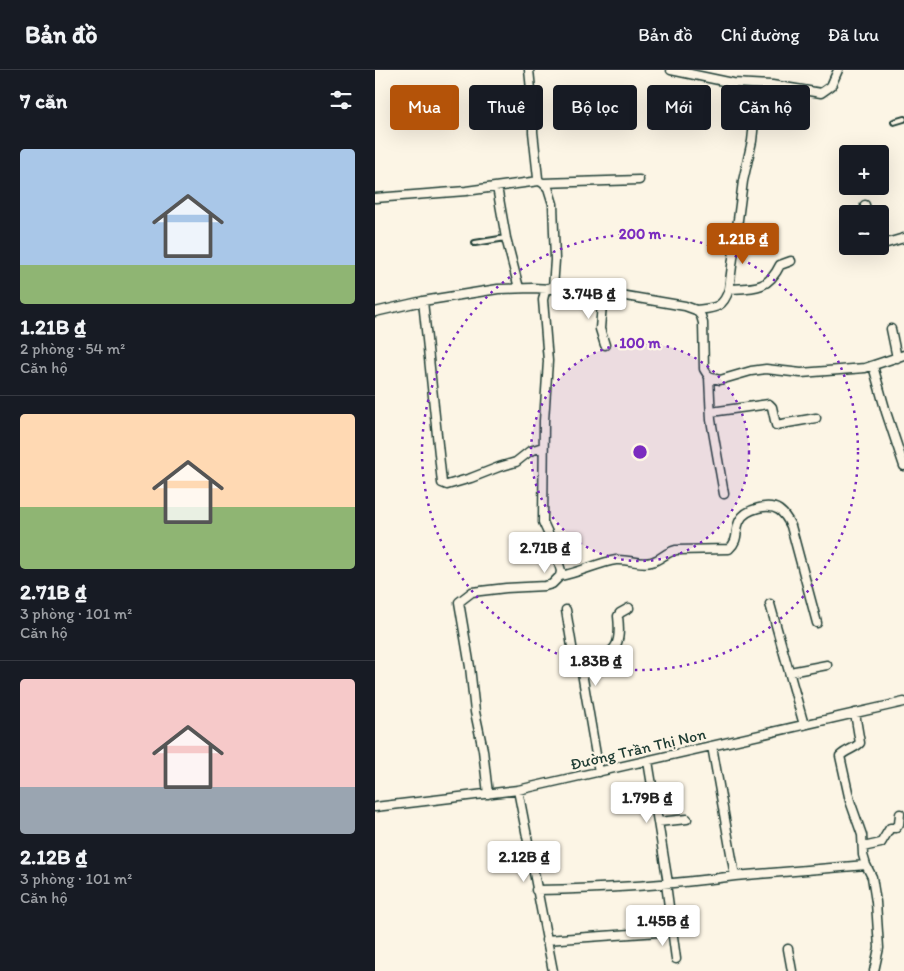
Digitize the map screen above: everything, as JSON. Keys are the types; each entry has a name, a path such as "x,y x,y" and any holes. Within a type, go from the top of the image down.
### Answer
{"street":[{"path":"529,70 533,132 541,182 551,194 553,204 555,260 551,288"},
{"path":"671,70 733,83 757,85"},
{"path":"810,91 821,93 831,86 838,70"},
{"path":"375,312 423,301 519,288 603,291 685,306 696,310 717,307 723,302 729,289 743,181 753,130"},
{"path":"375,198 466,191 541,182 639,180"},
{"path":"497,187 506,238 519,288"},
{"path":"889,242 904,238"},
{"path":"729,289 745,288 767,283 771,281 781,265 791,261"},
{"path":"551,288 545,291 543,300 548,361 543,447 543,522 553,544 561,576"},
{"path":"603,291 600,329 605,345"},
{"path":"423,301 442,483 447,485 517,462 530,451 543,447"},
{"path":"696,310 701,316 703,324 704,369 709,377 711,412 724,494"},
{"path":"709,377 720,380 751,371 767,369 801,373 873,366 900,357 891,329"},
{"path":"873,366 904,466"},
{"path":"711,412 769,404 773,407 776,425 816,418"},
{"path":"488,794 483,750 475,712 470,667 459,602 472,592 545,586 552,584 561,576 575,574 615,560 635,560 645,563 652,562 675,550 729,549 736,540 740,521 745,514 756,509 773,507 785,516 791,526 817,623"},
{"path":"770,604 804,724"},
{"path":"581,667 587,659 601,656 612,650 618,643 620,633 618,616 629,608"},
{"path":"566,610 575,663 581,667 599,772"},
{"path":"790,672 827,665"},
{"name":"Đường Trần Thị Non","path":"375,807 518,790 904,702"},
{"path":"855,712 860,744 840,756 850,801 862,835 863,856 872,876 877,902 879,948 874,971"},
{"path":"712,746 735,876"},
{"path":"648,760 667,884 676,960"},
{"path":"518,790 553,971"},
{"path":"863,847 881,843 890,828 896,828 899,824 900,814"},
{"path":"658,822 687,819"},
{"path":"537,890 581,890 667,884 735,876 866,865"},
{"path":"546,940 673,932"},
{"path":"788,949 792,971"}],"lane":[{"path":"894,122 904,119"},
{"path":"475,242 506,238"}]}
